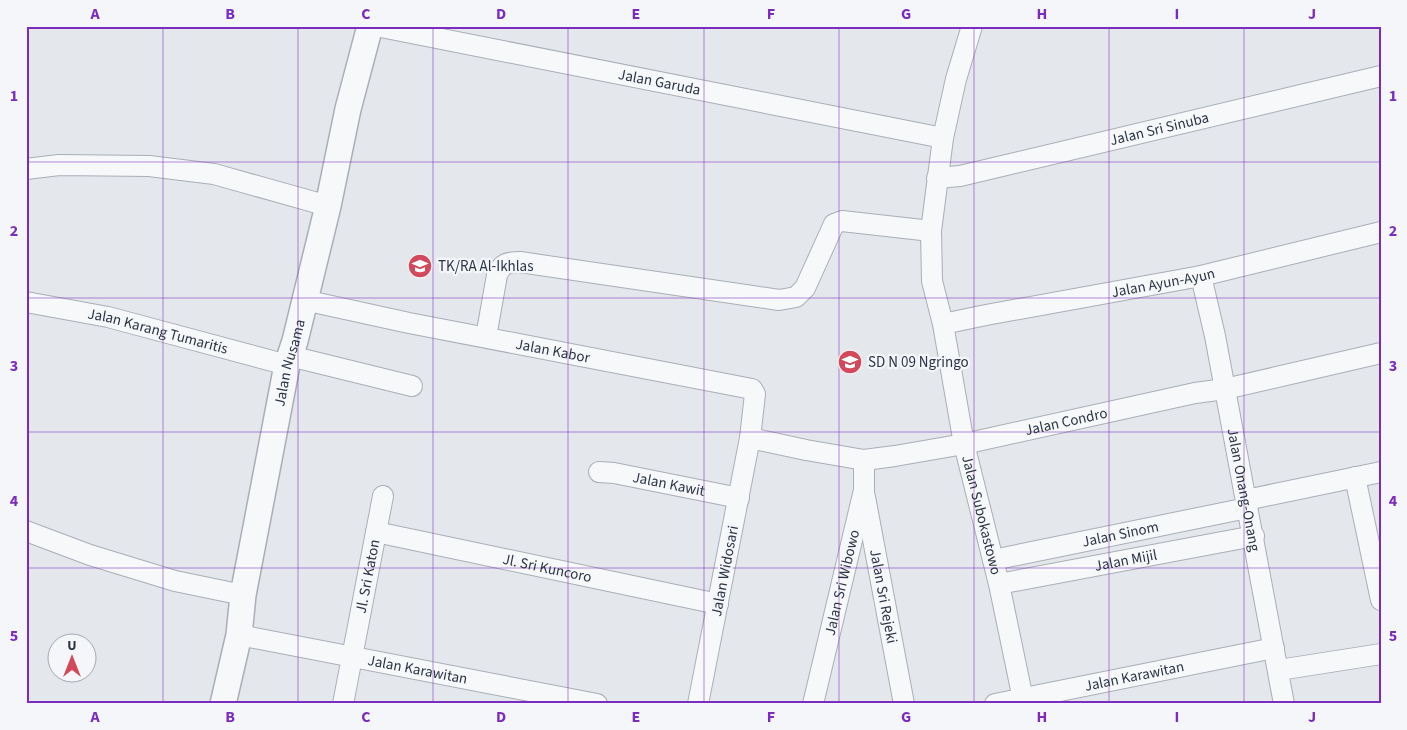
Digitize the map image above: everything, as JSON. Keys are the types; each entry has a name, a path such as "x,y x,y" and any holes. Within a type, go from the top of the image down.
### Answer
{"street":[{"name":"Jalan Nusama","path":"223,704 240,635 243,595 288,360 328,206 348,109 370,26"},
{"name":"Jalan Garuda","path":"376,26 943,138"},
{"name":"Jalan Subokastowo","path":"972,26 956,79 943,138 931,231 932,281 943,324 964,444 999,584 1024,701"},
{"name":"Jalan Sri Sinuba","path":"937,178 960,176 1381,76"},
{"path":"26,169 59,166 149,166 214,174 328,206"},
{"path":"486,337 500,268 508,262 520,262 761,297 788,299 796,297 805,288 834,224 842,221 931,231"},
{"name":"Jalan Ayun-Ayun","path":"943,324 1201,276 1381,232"},
{"name":"Jalan Onang-Onang","path":"1201,276 1254,536 1284,704"},
{"name":"Jalan Kabor","path":"304,300 408,323 752,389 755,394 750,438"},
{"name":"Jalan Karang Tumaritis","path":"26,302 108,317 288,360 412,386"},
{"name":"Jalan Condro","path":"750,438 864,460 895,456 964,444 1195,393 1225,389 1381,353"},
{"name":"Jalan Widosari","path":"698,704 750,438"},
{"name":"Jalan Sri Wibowo","path":"813,704 864,490 864,460"},
{"name":"Jalan Kawit","path":"599,472 614,473 739,498"},
{"name":"Jalan Sinom","path":"993,560 1381,472"},
{"path":"1355,477 1379,588"},
{"name":"Jalan Sri Rejeki","path":"864,490 904,704"},
{"name":"Jl. Sri Katon","path":"343,704 383,496"},
{"path":"26,531 90,555 175,581 243,595"},
{"name":"Jl. Sri Kuncoro","path":"376,532 718,604"},
{"name":"Jalan Mijil","path":"999,584 1254,536"},
{"name":"Jalan Karawitan","path":"240,635 597,704"},
{"name":"Jalan Karawitan","path":"995,704 1024,701 1274,648"},
{"path":"1279,670 1381,654"}],"place":[{"name":"TK/RA Al-Ikhlas","path":"420,266"},
{"name":"SD N 09 Ngringo","path":"850,362"}]}
